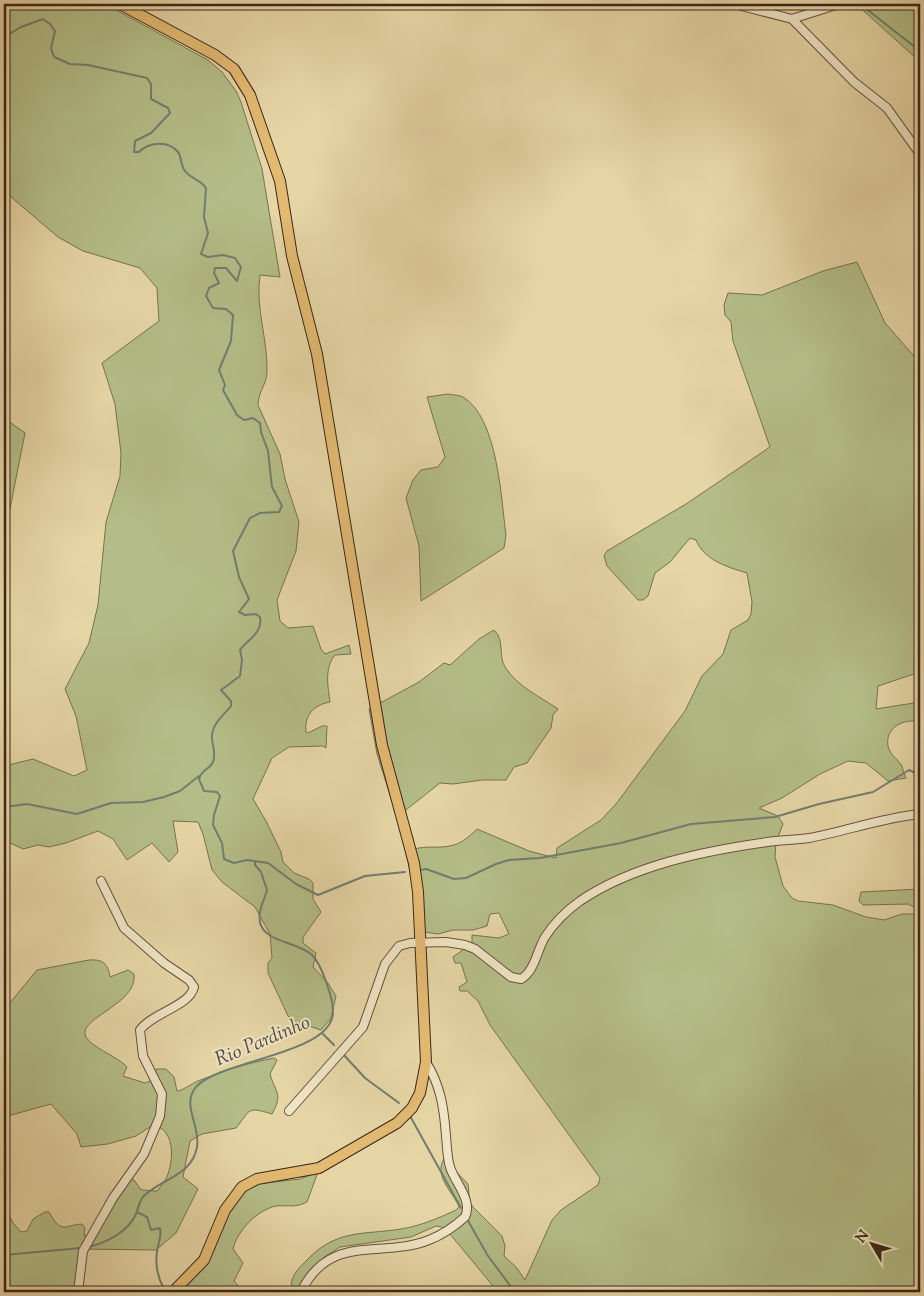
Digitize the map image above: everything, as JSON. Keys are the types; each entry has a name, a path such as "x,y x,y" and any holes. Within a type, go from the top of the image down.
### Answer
{"main road":[{"path":"120,4 230,65 250,95 280,181 292,256 317,354 382,744 414,863 418,892 426,1062 420,1093 412,1108 397,1123 319,1168 257,1179 236,1192 222,1216 204,1260 173,1292"}],"street":[{"path":"734,4 792,19 854,82 887,108 920,154"},
{"path":"792,19 839,4"},
{"path":"289,1111 367,1022 388,958 404,944 446,942 465,945 475,949 511,977 521,978 531,970 544,939 561,917 580,902 618,880 648,868 694,856 766,842 809,838 920,814"},
{"path":"78,1292 83,1251 113,1198 151,1143 160,1116 162,1094 143,1056 140,1030 146,1023 187,999 194,987 189,980 164,963 124,928 111,897 101,881"},
{"path":"301,1292 312,1273 332,1258 346,1252 412,1244 429,1240 465,1217 467,1207 465,1197 450,1167 442,1097 426,1062"}],"green space":[{"path":"4,4 105,4 208,60 222,72 236,91 262,169 280,277 260,275 259,299 266,348 267,372 258,405 280,454 285,479 299,522 296,551 277,600 280,621 288,628 313,626 321,649 325,654 349,645 351,654 335,655 328,672 330,702 314,709 308,716 306,732 308,733 322,726 327,726 326,748 323,746 289,747 272,758 253,799 281,852 283,862 294,873 309,879 313,883 313,899 321,912 303,937 303,943 316,953 313,967 328,983 336,996 331,1018 321,1030 294,1021 288,1016 268,973 268,963 272,958 270,934 255,907 222,882 212,870 198,822 173,821 178,852 169,862 152,843 127,860 113,839 98,831 49,847 38,845 23,849 4,840 4,766 33,759 74,776 87,770 76,716 65,689 89,643 98,605 106,522 120,476 121,453 115,404 102,363 159,321 157,288 140,268 83,251 58,237 4,191"},
{"path":"856,4 920,4 920,71 917,59"},
{"path":"857,262 885,323 920,363 920,672 878,686 876,709 920,702 920,722 908,721 902,723 897,725 889,734 889,749 902,766 906,778 888,781 866,763 848,761 820,774 782,798 759,808 778,816 783,824 776,842 775,857 783,886 792,898 798,901 833,905 866,917 884,920 902,914 918,914 918,909 908,904 863,905 859,901 861,892 920,889 920,1292 498,1292 450,1234 442,1227 436,1226 411,1237 340,1247 323,1258 312,1270 301,1290 295,1288 291,1284 297,1270 329,1242 351,1235 415,1226 456,1210 459,1207 441,1172 441,1165 444,1159 468,1184 470,1203 502,1236 505,1246 504,1256 516,1267 525,1280 552,1220 561,1210 598,1185 600,1178 490,1025 478,1001 467,991 460,991 459,987 467,982 461,963 455,963 453,957 467,947 472,947 472,935 499,938 509,934 499,913 490,914 487,926 473,930 453,930 438,934 417,931 417,904 406,853 423,847 454,845 477,829 529,851 556,858 557,848 601,820 616,804 685,711 702,676 723,654 731,630 748,620 751,614 752,602 747,573 710,558 696,540 690,538 670,562 655,573 648,596 643,600 638,600 607,566 604,556 607,551 686,504 770,447 733,341 731,322 725,315 724,305 728,293 762,295 823,271"},
{"path":"448,394 463,397 475,407 484,422 496,460 506,535 504,548 421,601 419,546 406,498 413,480 421,470 438,467 445,457 427,397"},
{"path":"4,418 25,433 4,539"},
{"path":"494,630 499,638 503,663 510,674 529,691 558,709 553,715 551,728 527,763 514,767 506,780 482,780 453,784 440,783 397,817 377,754 369,709 419,682 444,663 450,665 479,639"},
{"path":"97,960 104,963 108,968 110,977 128,970 134,974 133,984 128,993 92,1022 86,1028 85,1034 91,1043 127,1067 123,1076 145,1083 152,1080 156,1069 166,1069 174,1077 177,1091 226,1071 274,1058 277,1060 270,1074 278,1098 277,1102 272,1114 253,1110 247,1114 236,1128 202,1134 190,1141 183,1177 198,1189 176,1233 156,1250 82,1249 80,1289 4,1292 4,1205 13,1223 21,1232 27,1231 33,1219 45,1212 49,1212 60,1226 67,1227 82,1224 85,1228 84,1236 94,1235 104,1222 104,1214 130,1179 134,1180 141,1190 157,1191 166,1178 170,1167 171,1144 169,1138 165,1132 153,1125 136,1136 108,1144 81,1147 77,1134 51,1104 4,1117 4,1010 37,970"},
{"path":"318,1172 307,1202 296,1206 269,1208 249,1222 239,1235 233,1249 243,1263 234,1281 244,1292 170,1292 194,1272 240,1191 256,1184 300,1179"}],"waterway":[{"path":"860,4 920,51"},
{"name":"Rio Pardinho","path":"4,37 21,27 43,19 55,31 51,48 54,57 70,64 88,65 147,78 151,84 151,99 168,108 170,113 151,133 135,141 134,152 139,152 153,144 164,144 178,152 185,171 206,188 204,217 208,233 201,254 208,257 223,255 235,258 241,267 237,281 226,268 215,268 214,273 219,283 209,288 206,296 213,308 226,309 233,315 231,341 219,370 225,385 223,390 237,415 244,420 253,418 260,423 261,432 268,451 272,487 282,506 279,512 260,513 250,518 233,551 239,577 249,599 239,612 245,615 256,614 260,617 260,623 257,632 240,650 242,660 240,676 221,690 231,701 231,706 218,720 214,729 212,734 214,759 199,779 204,791 217,792 220,796 213,825 222,843 224,859 234,863 247,860 268,863 296,884 318,895 365,876 405,872"},
{"path":"419,870 426,869 454,879 466,878 509,860 540,858 621,843 691,824 775,817 819,804 873,792 909,770 920,775"},
{"path":"4,807 27,804 77,814 111,803 143,802 164,797 180,791 199,776"},
{"name":"Rio Pardinho","path":"88,1247 116,1236 128,1226 144,1196 189,1164 197,1147 190,1100 197,1086 211,1077 230,1069 298,1047 316,1037 329,1025 333,1011 331,998 326,981 315,959 306,951 274,938 263,929 260,922 260,913 267,890 261,872 255,865 255,861"},
{"path":"322,1033 334,1045"},
{"path":"343,1054 365,1078 399,1103"},
{"path":"410,1116 461,1208"},
{"path":"137,1212 147,1217 151,1230 160,1228 161,1234 156,1262 164,1289"},
{"path":"467,1219 488,1256 515,1292"},
{"name":"Rio Pardinho","path":"4,1255 81,1248"}]}
